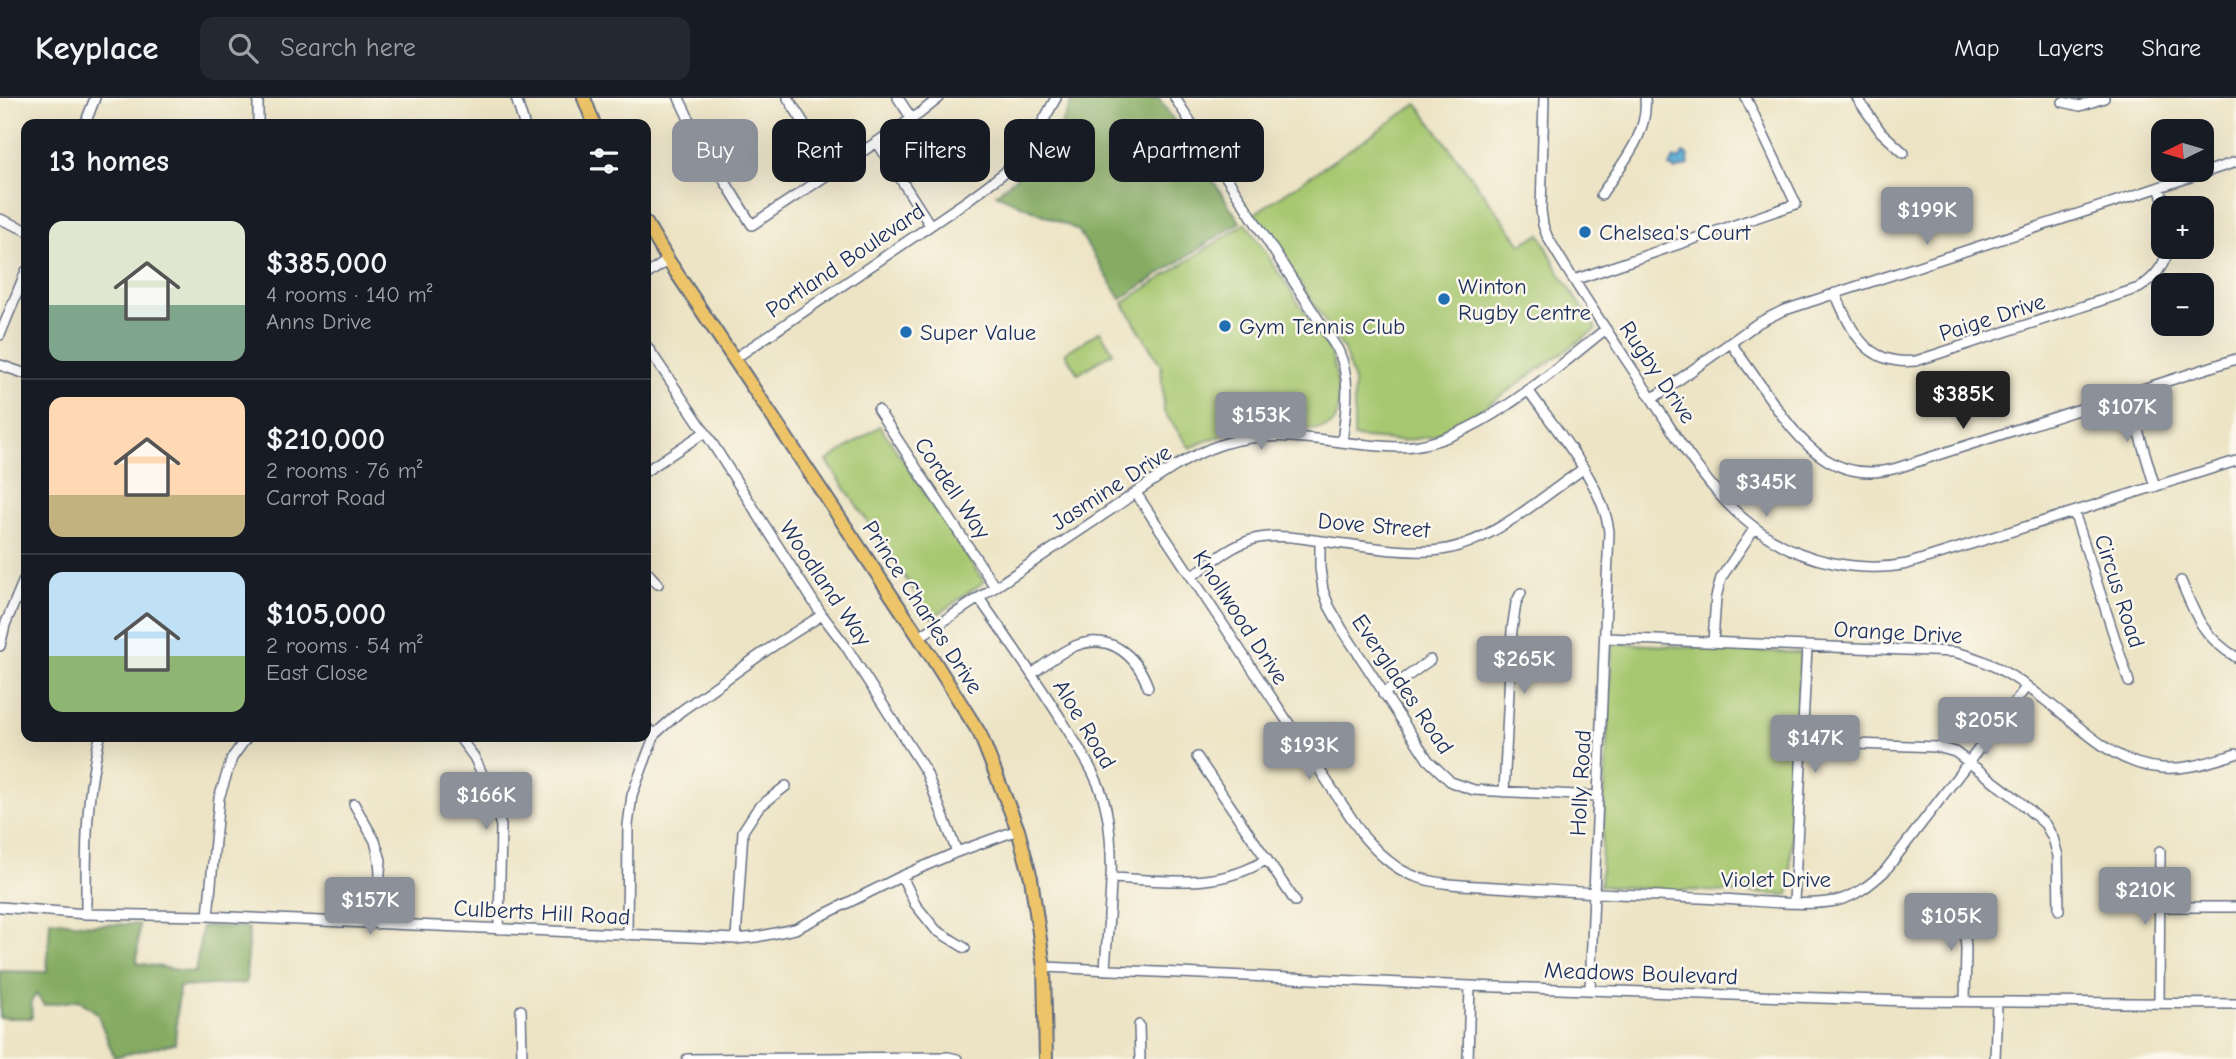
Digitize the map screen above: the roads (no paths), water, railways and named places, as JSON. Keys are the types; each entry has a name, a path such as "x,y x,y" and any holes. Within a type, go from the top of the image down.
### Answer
{"highway":[{"path":"584,98 592,119"},
{"name":"Prince Charles Drive","path":"651,231 919,637 979,734 1018,830 1031,878 1044,967 1046,1059"}],"street":[{"path":"87,119 95,98"},
{"path":"258,98 258,119"},
{"path":"516,98 522,119"},
{"path":"679,98 698,138 752,225 817,182"},
{"path":"788,98 801,119"},
{"path":"898,98 912,119 939,98"},
{"name":"Portland Boulevard","path":"734,359 972,197 1014,164 1040,130 1056,98"},
{"path":"1175,98 1338,349 1346,371 1348,389 1342,442"},
{"name":"Rugby Drive","path":"1544,98 1542,221 1547,236 1652,399 1714,489 1754,529 1786,548 1805,556 1844,565 1884,568 1918,562 2236,461"},
{"path":"1601,195 1637,139 1644,119 1645,98"},
{"path":"1574,280 1796,204 1746,98"},
{"path":"1857,98 1881,132 1904,153"},
{"path":"2063,102 2080,106 2104,98"},
{"path":"866,149 880,140"},
{"path":"877,142 930,225"},
{"path":"1652,399 1766,318 2236,162"},
{"path":"2160,187 2163,196"},
{"path":"0,219 21,228"},
{"name":"Paige Drive","path":"1835,293 1852,329 1868,349 1894,361 1916,361 2139,288 2156,275 2166,259"},
{"path":"651,272 668,260"},
{"path":"0,335 21,283"},
{"name":"Jasmine Drive","path":"919,637 1194,457 1234,441 1258,437 1393,447 1431,443 1463,430 1528,390 1606,329"},
{"path":"1731,342 1803,443 1826,461 1860,471 1879,472 2236,359"},
{"name":"Woodland Way","path":"651,352 926,772 957,852"},
{"path":"0,365 21,372"},
{"name":"Holly Road","path":"1528,390 1600,496 1608,523 1606,638 1590,990"},
{"path":"2127,393 2155,487"},
{"name":"Cordell Way","path":"878,410 995,587"},
{"path":"651,468 705,432"},
{"name":"Dove Street","path":"1192,576 1231,550 1253,540 1282,537 1415,551 1460,546 1495,529 1583,469"},
{"name":"Knollwood Drive","path":"1136,493 1357,827 1380,855 1415,877 1440,882 1594,894"},
{"name":"Circus Road","path":"2074,512 2129,682"},
{"path":"1713,642 1716,597 1721,578 1754,529"},
{"name":"Everglades Road","path":"1320,541 1320,568 1326,598 1342,629 1423,753 1446,779 1467,789 1598,796"},
{"path":"651,576 658,584"},
{"path":"2181,581 2206,634 2236,657"},
{"path":"0,646 5,625 21,587"},
{"path":"1504,792 1512,630 1516,603 1521,593"},
{"name":"Aloe Road","path":"979,598 1032,674 1098,781 1108,820 1111,878 1105,970"},
{"path":"627,935 628,825 632,795 655,734 700,697 822,615"},
{"name":"Orange Drive","path":"1606,638 1954,652 1990,663 2027,686 2102,746 2137,764 2156,768 2180,768 2236,754"},
{"path":"1032,674 1066,650 1082,643 1101,642 1121,650 1134,660 1148,687"},
{"path":"1794,902 1807,647"},
{"path":"1383,694 1430,660"},
{"name":"Violet Drive","path":"1594,894 1794,902 1836,901 1850,896 1872,882 1893,862 2027,686"},
{"path":"651,731 655,734"},
{"path":"86,914 86,825 92,767 99,742"},
{"path":"208,916 219,798 232,758 243,742"},
{"path":"462,742 474,757 490,790 501,826 499,929"},
{"path":"1802,742 1943,748 1955,752 2013,796 2049,830 2058,856 2059,910"},
{"path":"1197,757 1296,901"},
{"path":"736,939 743,831 758,808 786,786"},
{"path":"354,804 375,841 381,860 376,924"},
{"name":"Culberts Hill Road","path":"0,907 86,914 208,916 736,939 795,929 902,876 1018,830"},
{"path":"2159,1003 2160,852"},
{"path":"1111,878 1212,880 1246,871 1267,859"},
{"path":"902,876 915,904 936,930 965,948"},
{"path":"1962,902 1966,948 1965,1002"},
{"path":"2160,907 2236,906"},
{"name":"Meadows Boulevard","path":"1044,967 1471,986 1965,1002 2236,1004"},
{"path":"1468,1059 1471,986"},
{"path":"1995,1059 1997,1002"},
{"path":"521,1010 522,1059"},
{"path":"1139,1025 1140,1059"},
{"path":"687,1059 947,1056 957,1059"}],"water":[{"path":"1683,153 1689,156 1689,165 1675,170 1669,167 1674,158 1679,160"}],"place":[{"name":"Chelsea's Court","path":"1585,232"},
{"name":"Winton Rugby Centre","path":"1444,299"},
{"name":"Gym Tennis Club","path":"1225,326"},
{"name":"Super Value","path":"906,332"}]}
